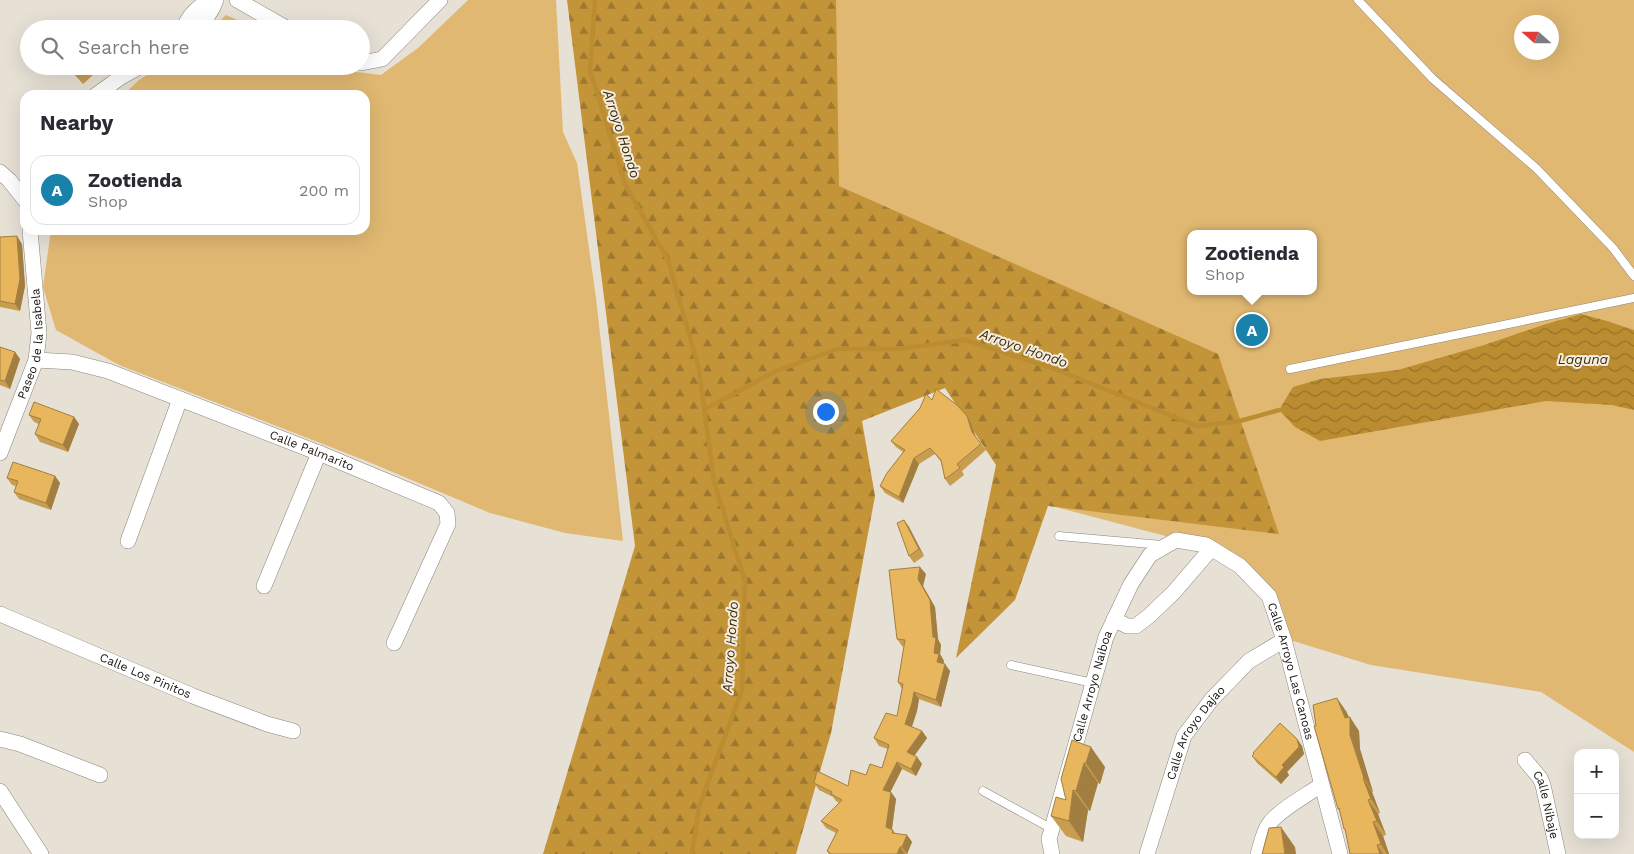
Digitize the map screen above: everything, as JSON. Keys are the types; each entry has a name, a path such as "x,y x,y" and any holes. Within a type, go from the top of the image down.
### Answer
{"street":[{"path":"187,20 197,9 212,0"},
{"path":"205,20 211,13 216,0"},
{"path":"237,0 272,20"},
{"path":"370,61 382,59 440,0"},
{"path":"103,90 125,75"},
{"path":"0,172 20,194"},
{"name":"Paseo de la Isabela","path":"0,453 36,360 39,333 30,235"},
{"name":"Calle Palmarito","path":"36,360 72,362 108,371 319,453 439,503 446,513 448,524 394,643"},
{"path":"128,541 180,399"},
{"path":"264,586 319,453"},
{"name":"Calle Arroyo Las Canoas","path":"1172,542 1206,545 1240,566 1269,596 1284,640 1340,854"},
{"name":"Calle Arroyo Naiboa","path":"1052,854 1049,838 1106,637 1130,584 1150,555 1172,542"},
{"path":"1114,619 1127,626 1136,626 1174,592 1211,549"},
{"name":"Calle Los Pinitos","path":"0,614 193,696 267,724 293,730"},
{"name":"Calle Arroyo Dajao","path":"1147,854 1184,736 1212,699 1249,661 1284,640"},
{"path":"0,738 100,776"},
{"name":"Calle Nibaje","path":"1525,760 1540,778 1543,785 1558,854"},
{"path":"1258,854 1264,834 1276,816 1321,786"},
{"path":"0,792 41,854"}],"lane":[{"path":"1358,0 1433,79 1536,168 1613,248 1634,276"},
{"path":"1290,369 1634,298"},
{"path":"1059,536 1172,542"},
{"path":"1011,665 1093,683"},
{"path":"983,791 1052,829"}],"shaded area":[{"path":"468,0 556,0 563,132 577,163 596,298 623,541 565,533 490,513 364,460 119,365 56,330 43,287 50,235 370,235 370,90 128,90 139,80 146,75 381,75 418,48"},
{"path":"595,0 1634,0 1634,752 1541,692 1371,665 1290,640 1234,554 1048,505 921,359"},
{"path":"226,15 237,20 221,20"}],"green space":[{"path":"567,0 836,0 839,186 1218,354 1279,534 1048,506 1015,600 956,658 996,465 945,388 862,421 875,496 831,733 796,854 543,854 635,546"}],"water":[{"name":"Laguna","path":"1581,314 1634,330 1634,410 1612,405 1546,401 1320,441 1295,427 1279,410 1293,387 1320,379 1398,370"}],"building":[{"path":"17,236 20,279 15,304 0,301 0,237"},
{"path":"0,347 15,352 5,381 0,380"},
{"path":"936,389 957,405 967,416 972,432 981,444 957,464 960,468 945,479 941,460 930,448 914,458 899,497 880,486 887,473 905,450 891,441 920,408 926,394 932,400"},
{"path":"34,402 74,417 63,445 35,434 41,419 29,415"},
{"path":"13,462 55,476 46,503 14,492 18,481 7,478"},
{"path":"904,520 919,549 909,556 897,523"},
{"path":"920,567 918,579 930,600 933,637 936,638 934,653 939,654 937,662 945,664 936,700 914,692 905,724 922,731 907,752 917,757 911,769 897,762 883,790 891,792 886,827 893,830 892,833 907,835 897,854 830,854 827,851 838,830 821,821 842,800 831,794 832,792 814,783 817,771 848,786 851,770 866,775 870,764 882,768 889,745 874,738 886,713 897,716 903,684 898,682 905,640 897,639 889,570"},
{"path":"1337,698 1345,718 1350,717 1350,735 1371,799 1368,800 1377,821 1373,822 1381,844 1377,845 1380,854 1350,854 1345,829 1314,726 1316,726 1313,705"},
{"path":"1280,723 1297,739 1299,747 1282,765 1284,767 1276,777 1252,756"},
{"path":"1072,740 1091,747 1076,791 1073,790 1069,821 1051,816 1056,797 1066,800 1061,779"},
{"path":"1281,827 1285,854 1262,854 1269,828"}],"waterway":[{"name":"Arroyo Hondo","path":"595,0 590,70 625,184 668,260 699,369 714,482 745,581 742,690 699,807 692,854"},
{"name":"Arroyo Hondo","path":"705,409 776,371 837,349 898,349 965,340 1052,368 1197,426 1240,421 1279,410"}],"place":[{"name":"Zootienda","path":"1252,330"}]}
